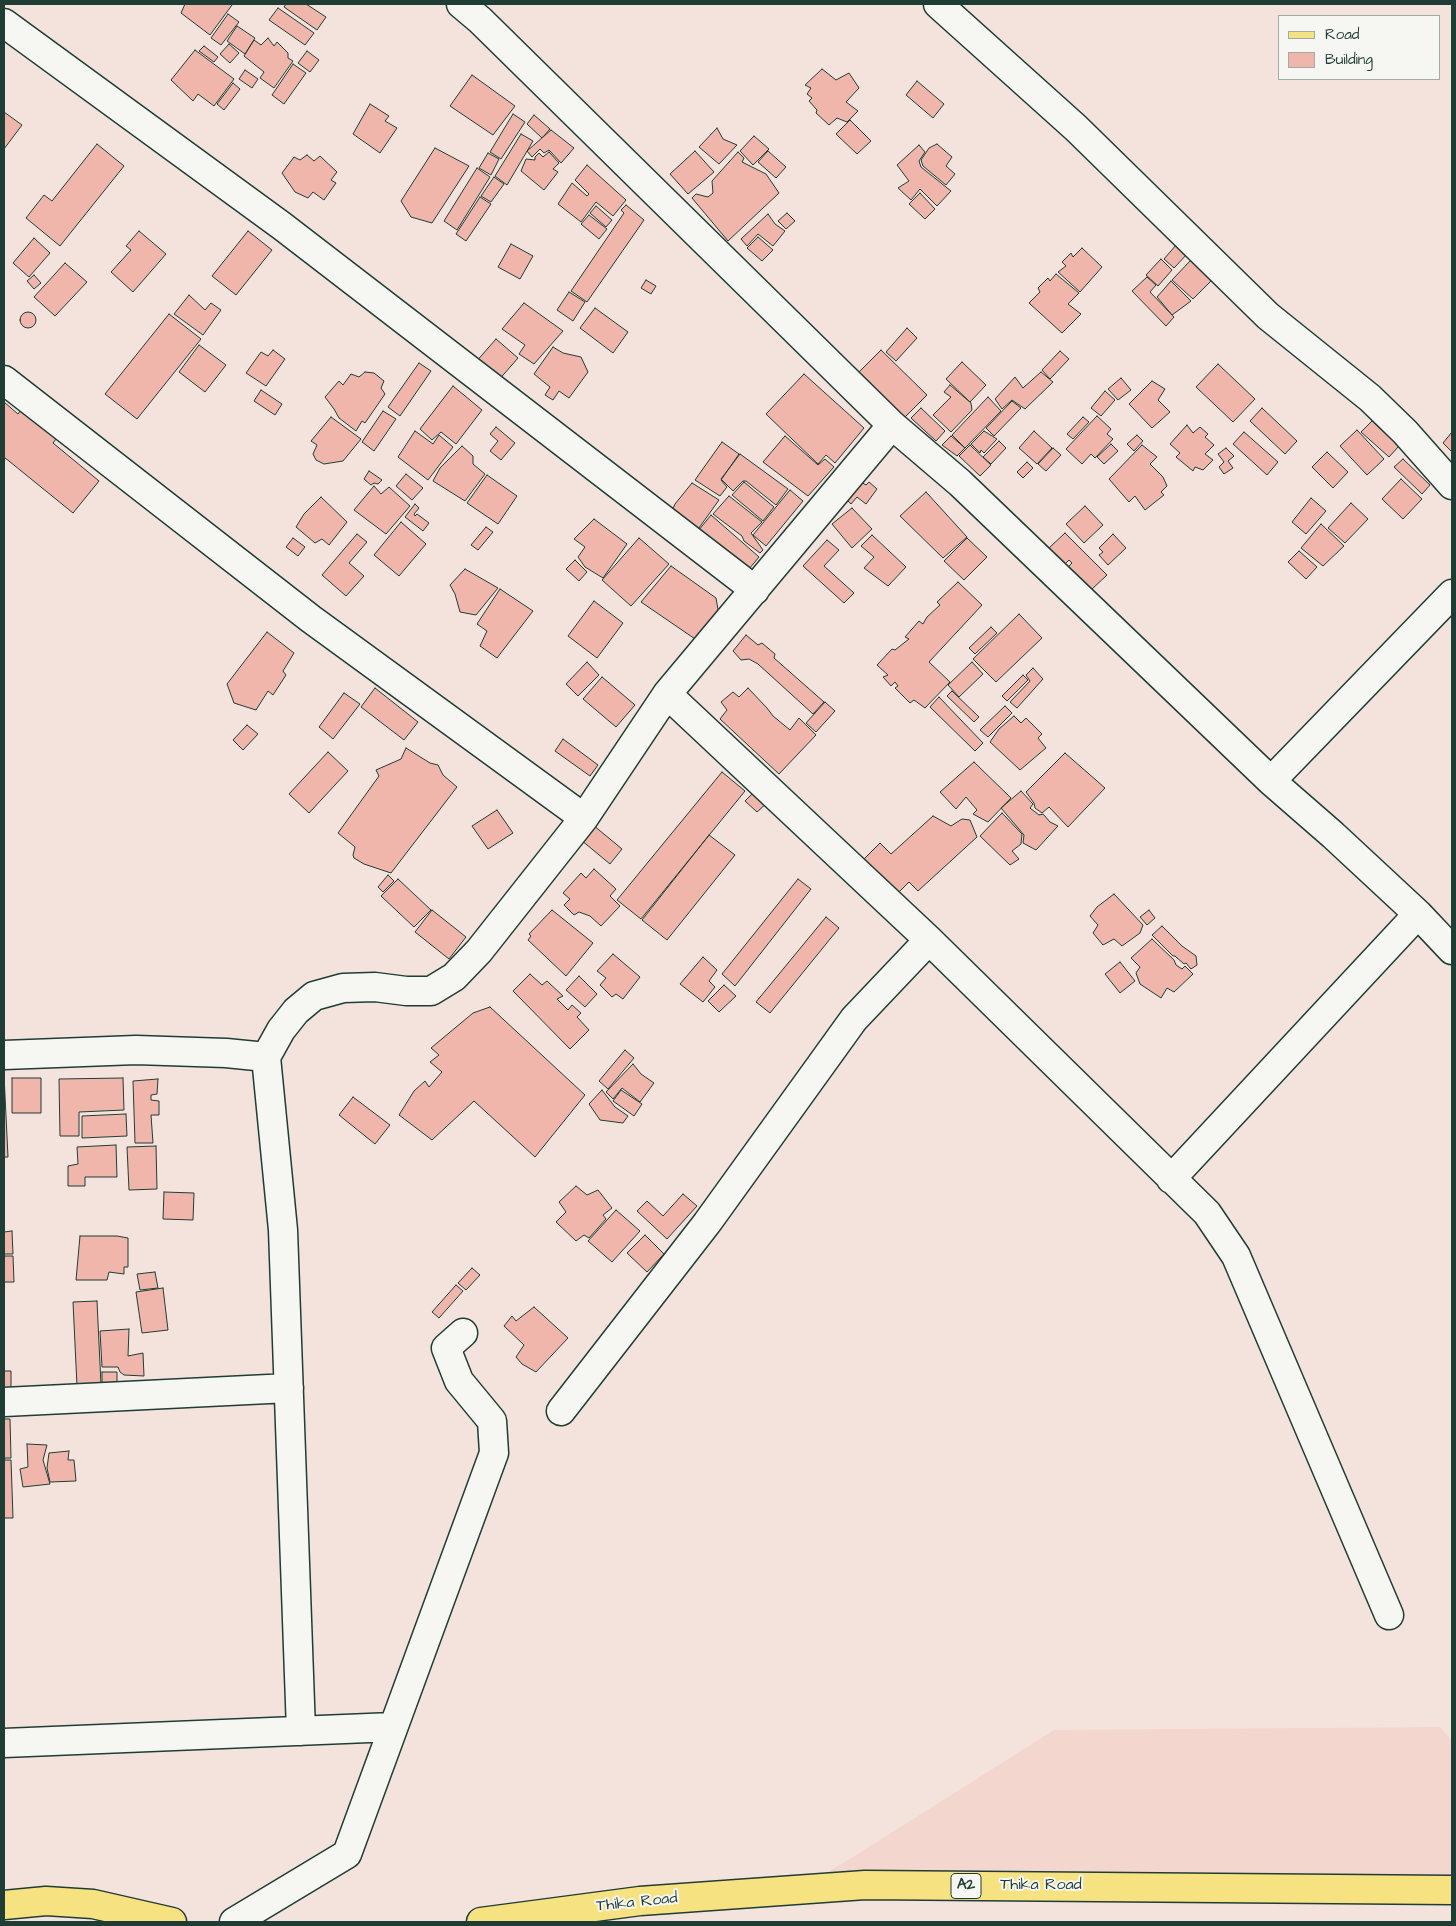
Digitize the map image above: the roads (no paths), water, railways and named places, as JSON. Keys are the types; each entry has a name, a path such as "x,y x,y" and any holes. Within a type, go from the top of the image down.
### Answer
{"main road":[{"name":"Thika Road","path":"481,1922 640,1901 865,1885 1452,1890"},
{"path":"4,1905 46,1901 93,1904 172,1922"}],"street":[{"path":"460,4 480,20 892,424 960,482 1271,781 1333,835 1418,914 1452,950"},
{"path":"938,4 1076,128 1268,316 1370,398 1405,432 1452,485"},
{"path":"4,23 282,226 755,590"},
{"path":"4,380 311,619 584,818"},
{"path":"301,1731 283,1230 266,1057 281,1030 296,1011 314,996 344,988 376,987 406,991 431,991 454,978 479,951 584,818 667,694 892,424"},
{"path":"1271,781 1452,594"},
{"path":"667,694 929,940 1171,1179 1208,1213 1236,1256 1389,1616"},
{"path":"1171,1179 1418,914"},
{"path":"561,1411 707,1223 854,1020 929,940"},
{"path":"4,1055 136,1050 226,1053 266,1057"},
{"path":"234,1922 347,1854 494,1453 492,1421 459,1380 446,1348 463,1333"},
{"path":"4,1402 289,1388"},
{"path":"4,1743 393,1727"}]}
